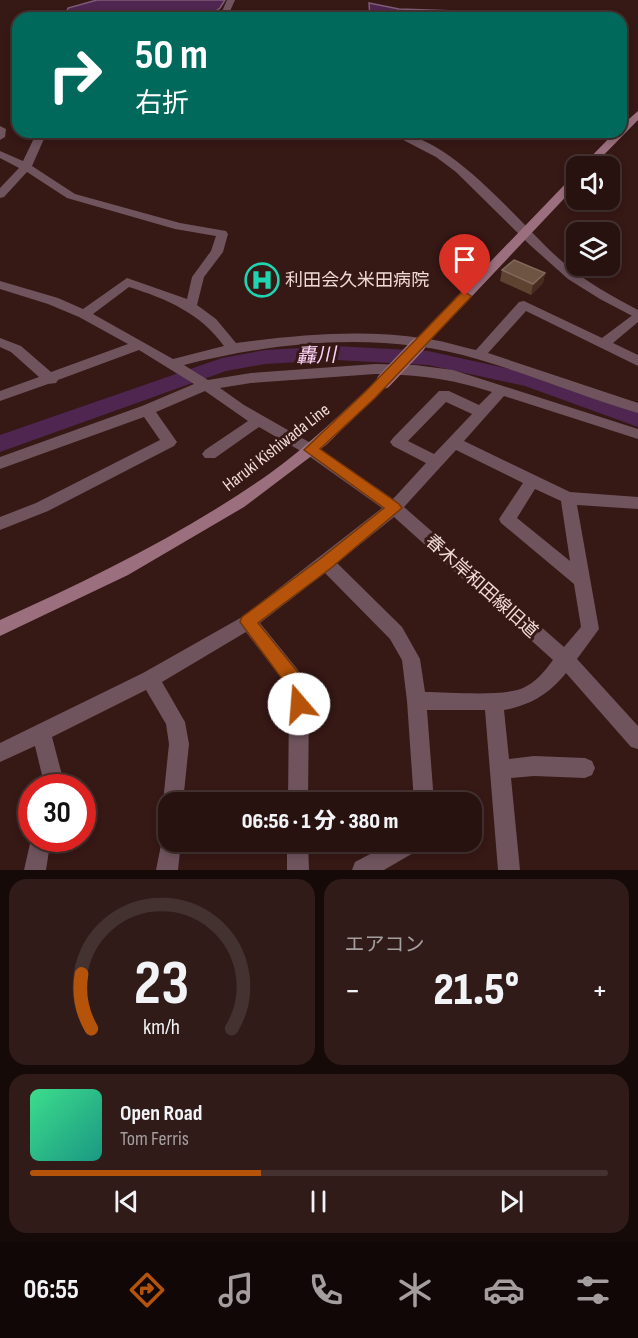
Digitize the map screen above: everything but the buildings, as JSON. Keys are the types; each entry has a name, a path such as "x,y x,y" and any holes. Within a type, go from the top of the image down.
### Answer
{"main road":[{"path":"627,126 638,114"},
{"path":"598,156 615,138"},
{"name":"Haruki Kishiwada Line","path":"0,628 101,582 122,570 225,511 311,450 384,381 566,190"}],"street":[{"path":"0,195 26,166 39,138"},
{"path":"406,138 433,150 476,182 525,234 573,277 638,315 604,343"},
{"path":"0,154 26,166 71,196 179,226 222,234 222,245 197,279 193,302 190,305"},
{"path":"84,314 127,282 190,305 223,333 233,348"},
{"name":"春木岸和田線旧道","path":"0,285 53,301 84,314 140,345 311,450 394,508 564,658 638,740"},
{"path":"479,355 524,304 636,358"},
{"path":"171,364 233,348 300,339 342,338 420,343 479,355 638,408"},
{"path":"0,342 16,349 51,380"},
{"path":"0,396 51,380 140,345"},
{"path":"0,463 147,410 204,384 284,375 385,369 453,375 638,434"},
{"path":"0,753 150,679 248,622 394,508 502,390"},
{"path":"436,462 398,442 444,395 481,412"},
{"path":"0,524 42,507 169,442 147,410"},
{"path":"210,454 259,420"},
{"path":"454,443 568,498 638,502"},
{"path":"533,480 507,519 581,580"},
{"path":"417,701 494,701 527,696 547,682 564,658 590,629 568,498"},
{"path":"326,563 396,633 411,659 417,701 423,792"},
{"path":"248,622 291,676 299,704 298,792"},
{"path":"150,679 176,722 179,744 174,792"},
{"path":"494,701 509,870"},
{"path":"40,733 52,774"},
{"path":"500,770 534,766 585,768"},
{"path":"35,870 38,852"},
{"path":"167,870 169,852"},
{"path":"298,852 298,870"},
{"path":"363,870 395,852"}],"shaded area":[{"path":"97,0 225,0 214,12 70,12 67,11 68,8"},
{"path":"369,3 399,9 485,12 370,12"}],"waterway":[{"name":"轟川","path":"0,444 222,365 265,357 336,353 428,358 529,380 638,419"}],"place":[{"name":"利田会久米田病院","path":"262,280"}],"route":[{"path":"299,704 291,676 248,622 394,508 311,450 356,408 465,296"}]}
